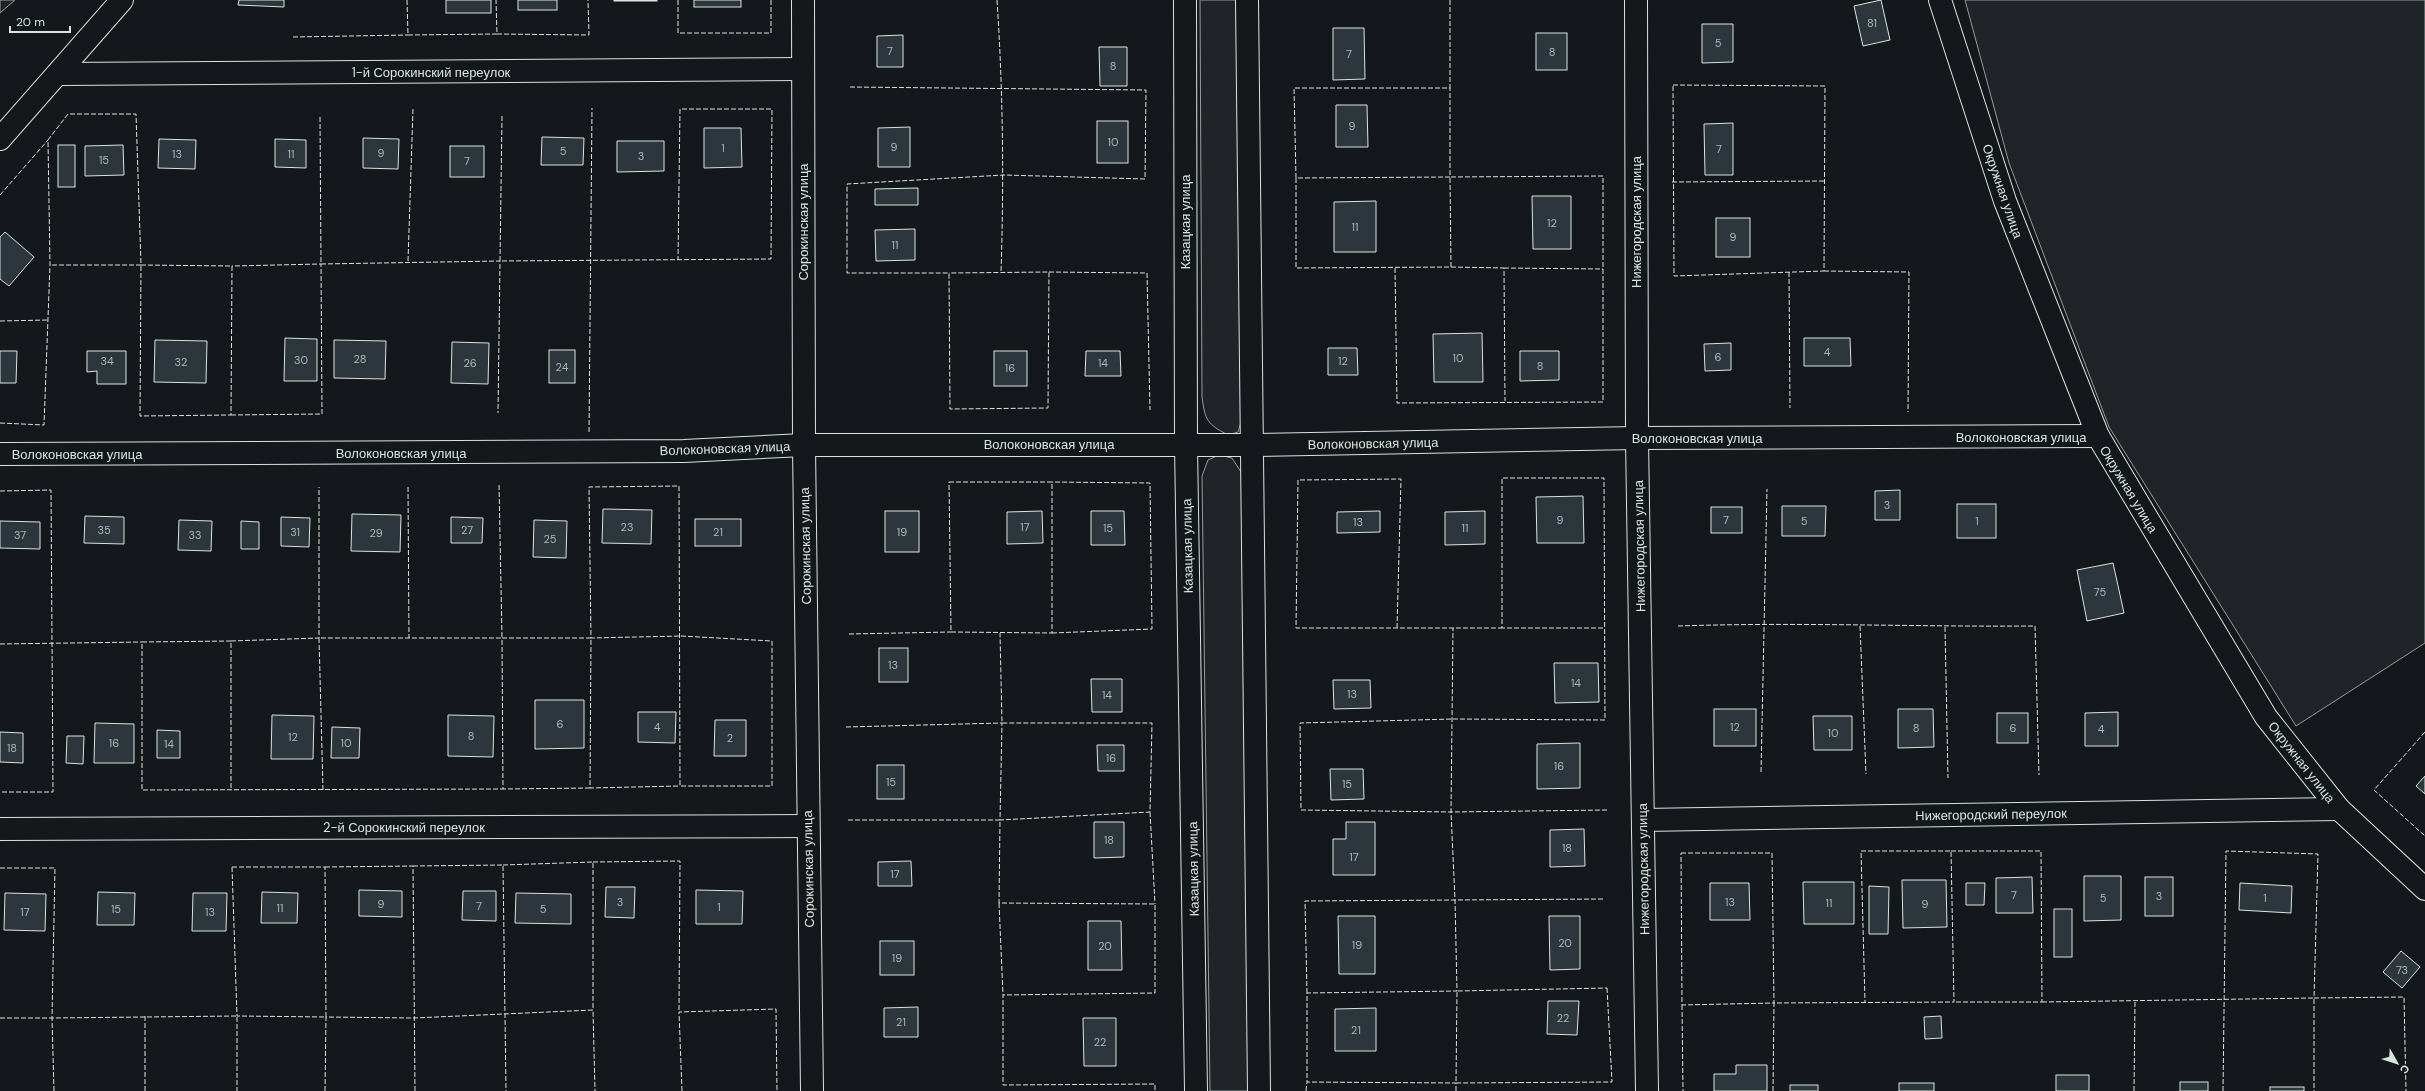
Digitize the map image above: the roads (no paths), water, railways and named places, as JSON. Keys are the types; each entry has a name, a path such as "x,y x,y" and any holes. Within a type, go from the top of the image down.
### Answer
{"street":[{"path":"0,139 59,74 122,0"},
{"name":"Сорокинская улица","path":"803,0 804,445 812,1091"},
{"name":"Казацкая улица","path":"1185,0 1186,444 1196,1091"},
{"path":"1248,0 1259,1091"},
{"name":"Нижегородская улица","path":"1636,0 1637,438 1647,1091"},
{"name":"Окружная улица","path":"1940,0 2005,201 2098,436 2266,717 2339,809 2425,889"},
{"name":"1-й Сорокинский переулок","path":"59,74 803,69"},
{"name":"Волоконовская улица","path":"0,454 676,451 804,445 1253,445 1637,438 2098,436"},
{"name":"Нижегородский переулок","path":"1642,820 2339,809"},
{"name":"2-й Сорокинский переулок","path":"0,829 808,826"}]}
